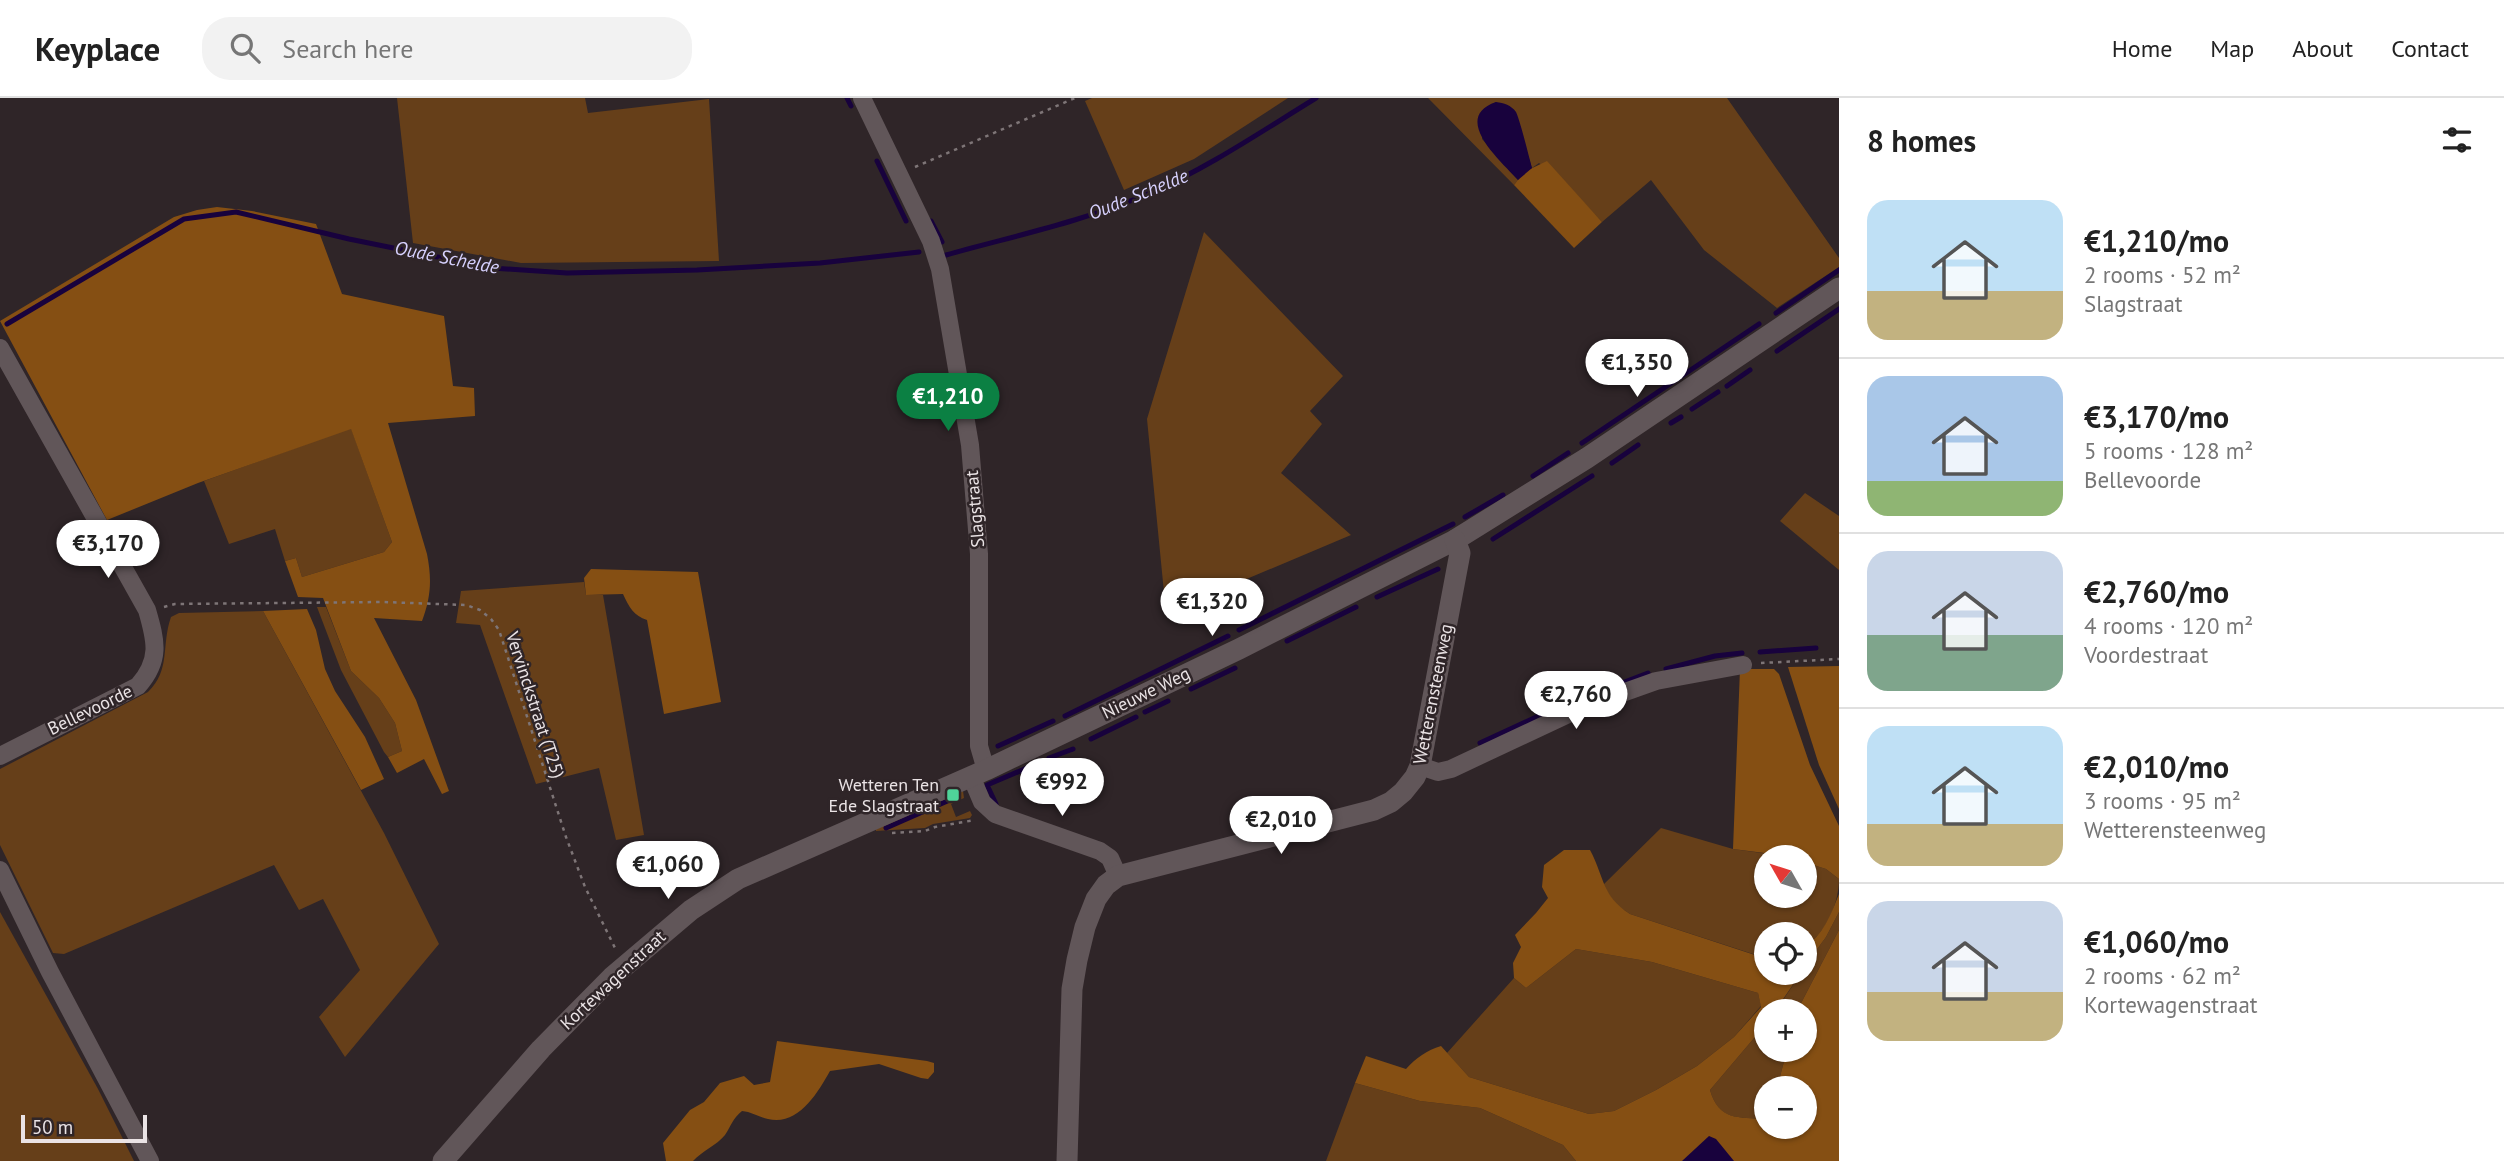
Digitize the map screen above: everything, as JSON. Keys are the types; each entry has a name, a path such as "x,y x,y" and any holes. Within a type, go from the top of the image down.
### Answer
{"street":[{"name":"Slagstraat","path":"862,98 931,241 940,269 970,445 979,554 978,773"},
{"path":"1455,540 1587,458 1839,289"},
{"name":"Bellevoorde","path":"0,348 147,610 155,636 155,649 148,676 138,687 0,756"},
{"name":"Nieuwe Weg","path":"978,773 1239,649 1455,540"},
{"name":"Wetterensteenweg","path":"1118,876 1374,810 1391,802 1403,792 1420,766 1460,553 1455,540"},
{"path":"1420,766 1438,772 1451,769 1583,707 1656,681 1743,665"},
{"path":"978,773 982,802 993,812 1004,819 1100,851 1110,858 1118,876 1106,885 1096,899 1085,927 1077,960 1072,989 1067,1161"},
{"name":"Kortewagenstraat","path":"443,1161 541,1049 627,963 691,910 738,879 978,773"},
{"path":"0,870 56,984 150,1161"}],"path":[{"path":"899,174 1075,98"},
{"name":"Vervinckstraat (T25)","path":"147,610 175,604 383,602 466,605 480,610 499,630 566,838 609,937 627,963"},
{"path":"1743,665 1839,659"},
{"path":"864,823 876,833 925,831 969,822 993,812"}],"shaded area":[{"path":"397,98 585,98 588,113 709,99 719,261 521,263 413,243"},
{"path":"1092,98 1288,98 1194,159 1124,190 1085,101"},
{"path":"1428,98 1727,98 1839,258 1839,267 1777,308 1704,250 1651,180 1602,222 1567,185 1539,163 1532,168 1521,133 1496,102 1484,109 1482,139 1518,180 1514,185"},
{"path":"1496,102 1507,105 1516,112 1522,130 1532,168 1518,180 1492,152 1479,129 1478,118 1483,109"},
{"path":"1547,161 1602,222 1574,248 1514,185 1524,172"},
{"path":"217,207 316,224 342,294 444,316 453,386 474,388 475,416 388,423 427,554 430,588 422,621 374,618 416,700 449,791 442,794 424,759 397,773 388,757 402,751 395,723 379,698 351,671 323,598 298,597 285,561 296,558 302,577 384,552 392,542 351,429 198,483 107,520 0,321 174,217"},
{"path":"1204,232 1343,376 1310,411 1322,424 1281,473 1351,535 1166,613 1147,419"},
{"path":"351,428 392,542 384,552 302,577 296,558 285,561 275,529 229,544 204,481"},
{"path":"1805,493 1839,516 1839,570 1780,521"},
{"path":"591,569 698,572 721,702 664,714 647,620 632,610 623,594 586,595 584,578"},
{"path":"584,582 586,595 603,595 644,835 616,840 599,768 536,784 480,625 456,623 461,591"},
{"path":"317,607 326,607 351,671 379,698 395,723 402,751 388,757 384,752 341,670"},
{"path":"307,609 316,630 325,669 335,691 365,737 384,779 361,790 263,611"},
{"path":"263,611 384,833 439,944 345,1057 319,1017 360,970 323,899 299,910 274,865 64,954 53,953 0,845 0,769 148,692 163,666 171,617 179,613"},
{"path":"1839,666 1839,809 1819,765 1788,667"},
{"path":"1740,669 1774,669 1779,674 1810,765 1839,826 1839,879 1817,866 1817,845 1754,845 1754,852 1733,849"},
{"path":"963,791 964,798 951,804 956,817 970,811 970,818 933,824 925,828 876,831 876,829"},
{"path":"1661,828 1733,849 1754,852 1754,908 1817,908 1817,866 1839,879 1834,908 1817,936 1817,922 1754,922 1754,954 1630,914 1615,904 1603,885"},
{"path":"1564,850 1590,850 1609,893 1630,914 1754,955 1754,985 1793,985 1783,999 1759,999 1758,993 1652,962 1576,949 1526,988 1514,978 1513,963 1521,947 1515,935 1548,898 1542,887 1544,865"},
{"path":"1839,894 1839,912 1817,949 1817,936"},
{"path":"0,912 98,1089 134,1161 0,1161"},
{"path":"1839,912 1839,930 1817,972 1817,949"},
{"path":"1839,930 1839,1161 1576,1161 1563,1145 1480,1108 1420,1101 1355,1083 1366,1056 1406,1069 1422,1055 1441,1046 1469,1077 1589,1114 1614,1111 1697,1066 1734,1037 1754,1015 1754,1038 1710,1090 1719,1107 1731,1115 1754,1118 1754,1139 1817,1139 1817,1076 1780,1076 1784,1062 1817,1062 1817,999 1803,999 1810,985 1817,985 1817,972"},
{"path":"1576,949 1652,962 1758,993 1759,999 1754,999 1754,1014 1734,1037 1697,1066 1614,1111 1589,1114 1469,1077 1447,1053 1514,978 1526,988"},
{"path":"1793,985 1810,985 1803,999 1784,999"},
{"path":"1754,1038 1754,1062 1784,1062 1780,1076 1754,1076 1754,1118 1724,1112 1718,1107 1710,1090"},
{"path":"777,1041 927,1061 934,1063 934,1072 928,1079 921,1078 879,1064 830,1071 813,1098 789,1118 768,1119 742,1111 722,1139 693,1161 666,1161 663,1143 690,1110 704,1102 720,1083 744,1076 754,1085 770,1082"},
{"path":"1355,1083 1420,1101 1480,1108 1563,1145 1576,1161 1326,1161"},
{"path":"1709,1136 1716,1139 1734,1161 1682,1161"}],"waterway":[{"path":"847,98 851,106"},
{"name":"Oude Schelde","path":"946,255 1075,220 1150,193 1214,161 1316,98"},
{"path":"877,161 906,221"},
{"name":"Oude Schelde","path":"7,324 184,219 236,212 349,239 492,268 567,273 697,270 820,263 919,252"},
{"path":"931,221 942,242"},
{"path":"1776,313 1839,270"},
{"path":"1777,351 1839,309"},
{"path":"1582,443 1759,324"},
{"path":"1727,386 1750,370"},
{"path":"1692,409 1718,392"},
{"path":"1671,423 1681,417"},
{"path":"1612,463 1638,445"},
{"path":"1533,476 1568,453"},
{"path":"1493,539 1592,476"},
{"path":"1465,517 1503,495"},
{"path":"1239,630 1453,524"},
{"path":"1377,597 1438,569"},
{"path":"1287,641 1356,607"},
{"path":"1065,716 1228,636"},
{"path":"1760,652 1816,648"},
{"path":"1666,669 1715,656 1742,653"},
{"path":"1191,689 1235,668"},
{"path":"1562,706 1648,673"},
{"path":"1145,712 1168,701"},
{"path":"1480,743 1545,713"},
{"path":"1091,739 1136,717"},
{"path":"998,746 1053,721"},
{"path":"1049,758 1073,749"},
{"path":"996,804 987,785 1034,765"},
{"path":"886,828 952,799"}],"place":[{"name":"Wetteren Ten Ede Slagstraat","path":"953,795"}]}
